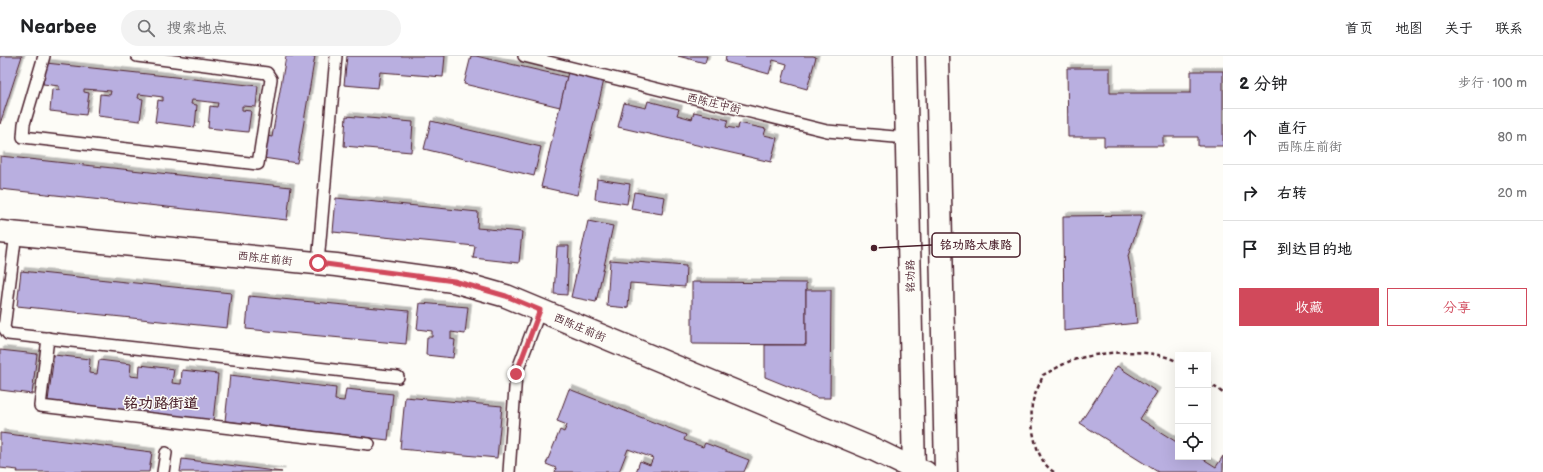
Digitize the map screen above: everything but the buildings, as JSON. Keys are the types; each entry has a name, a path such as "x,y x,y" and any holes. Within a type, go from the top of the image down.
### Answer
{"street":[{"name":"铭功路","path":"904,56 917,471"},
{"path":"937,56 946,472"},
{"name":"西陈庄前街","path":"8,233 318,263 454,281 506,296 875,450 917,471"}],"lane":[{"path":"44,56 24,124 23,137 258,164 271,79 267,73 137,56"},
{"path":"318,263 336,56"},
{"name":"西陈庄中街","path":"524,56 827,131 906,138"},
{"path":"8,233 4,328 8,334 398,377"},
{"path":"509,472 516,374 540,310"},
{"path":"48,338 40,406 369,444"},
{"path":"163,472 166,453"}],"path":[{"path":"1054,472 1049,469 1039,456 1033,431 1032,403 1043,375 1069,362 1096,355 1121,352 1146,353 1169,357 1175,360"},
{"path":"1211,384 1223,393"}],"place":[{"name":"铭功路太康路","path":"874,248"}],"district":[{"name":"铭功路街道","path":"161,403"}],"route":[{"path":"318,263 336,264 454,281 506,296 540,310 524,349 516,374"}]}
